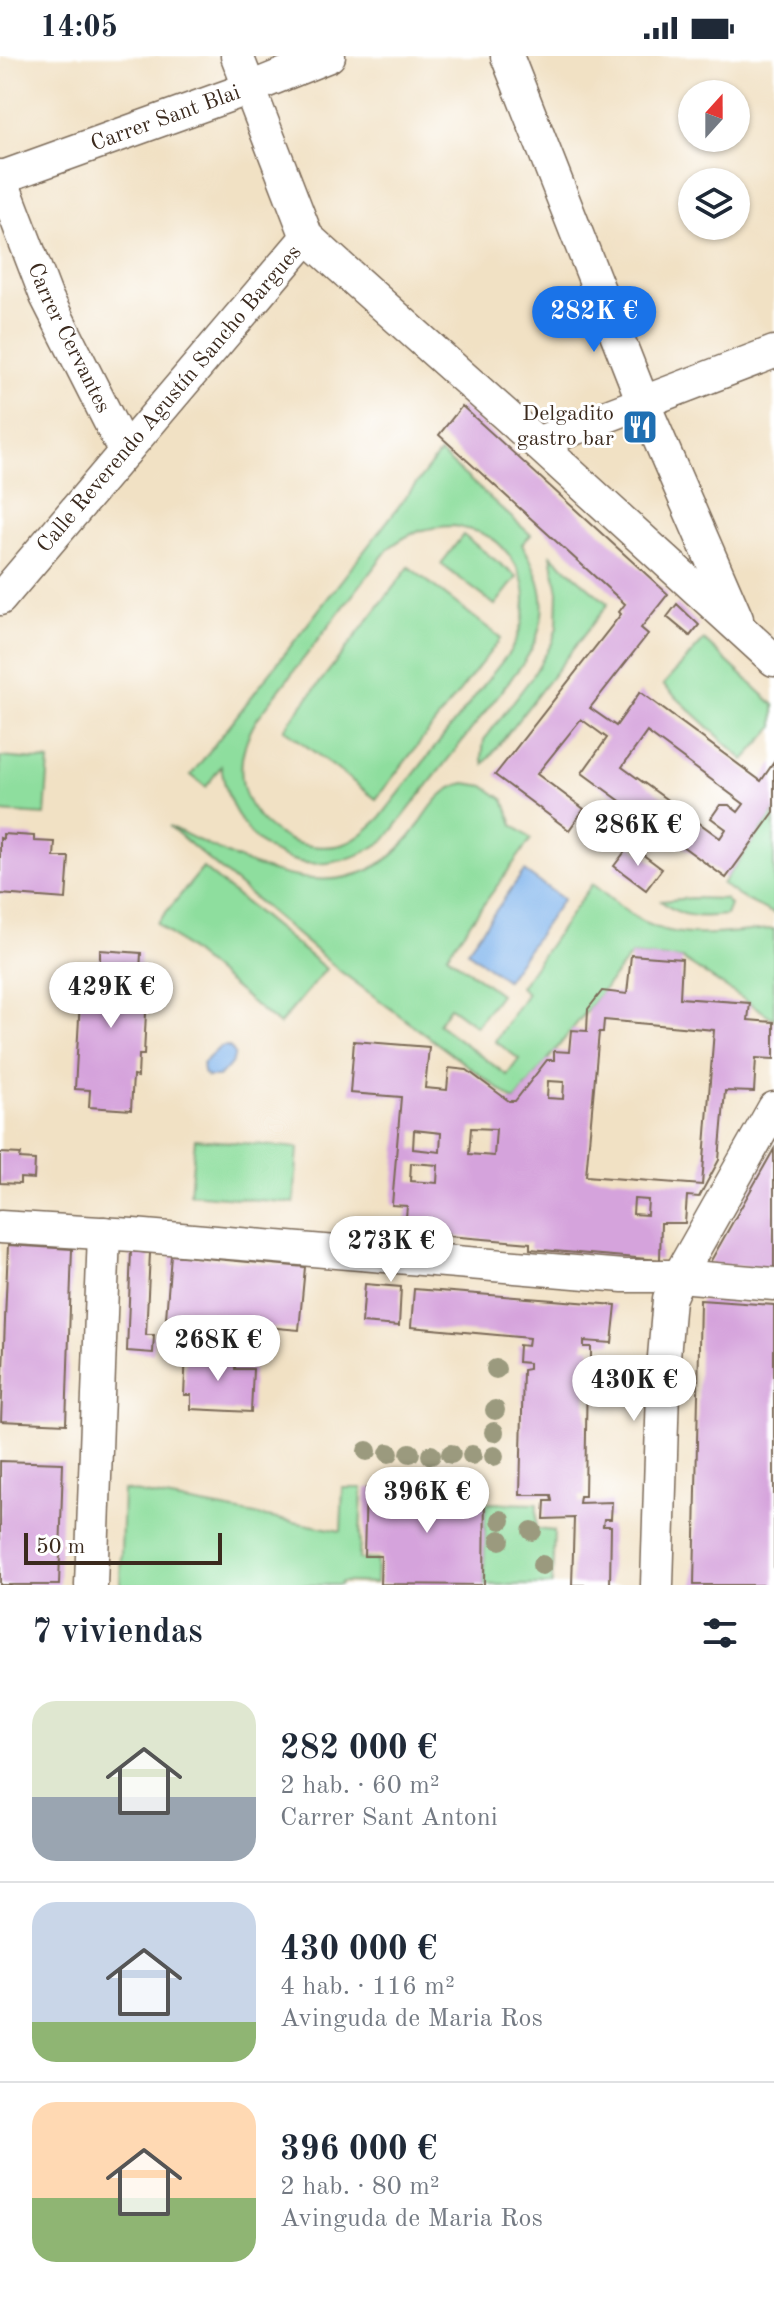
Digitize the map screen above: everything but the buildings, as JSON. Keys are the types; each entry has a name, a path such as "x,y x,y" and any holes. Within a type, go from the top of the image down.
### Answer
{"street":[{"path":"237,56 307,237 774,660"},
{"name":"Carrer Sant Blai","path":"0,177 250,88 329,56"},
{"path":"507,56 643,402 741,628"},
{"name":"Carrer Cervantes","path":"0,177 46,296 125,452"},
{"name":"Calle Reverendo Agustín Sancho Bargues","path":"0,599 307,237"},
{"path":"537,443 774,352"},
{"path":"657,1585 669,1299 774,1108"},
{"path":"0,1227 623,1276 679,1276 774,1284"},
{"path":"91,1585 104,1233"}],"green space":[{"path":"440,453 531,535 522,544 537,574 542,603 539,632 533,647 385,840 357,855 330,863 304,863 280,856 259,842 242,822 229,797 221,766 206,787 191,775","holes":["454,526 496,541 516,566 525,602 521,626 511,650 379,819 367,830 338,846 309,846 289,840 259,817 243,787 243,754 257,719 389,548 419,531"]},
{"path":"463,535 517,577 495,605 441,564"},
{"path":"551,555 608,604 484,764 484,740 532,677 552,643 557,627 558,592"},
{"path":"409,567 501,638 376,799 284,729"},
{"path":"704,640 774,705 774,727 744,760 663,685"},
{"path":"0,757 49,761 45,815 0,812"},
{"path":"465,783 484,786 504,800 513,825 531,839 447,955 500,994 476,1026 450,1007 438,1024 507,1075 519,1059 495,1041 527,993 520,987 592,884 638,919 669,931 714,934 774,929 774,1019 682,959 631,955 515,1101 340,971 169,826 228,855 292,876 324,879 354,875 383,862 410,837 439,797"},
{"path":"774,812 774,914 722,884"},
{"path":"203,868 326,969 279,1025 157,923"},
{"path":"725,899 730,905 726,915 699,916 683,914 661,901"},
{"path":"195,1139 298,1148 294,1203 190,1194"},
{"path":"343,1488 362,1488 359,1559 377,1560 376,1583 120,1585 123,1490 341,1531"},
{"path":"485,1503 537,1504 536,1529 554,1531 552,1585 484,1585"}],"water":[{"path":"524,871 563,899 506,980 467,951"},
{"path":"227,1046 234,1053 232,1062 218,1077 208,1077 203,1073 203,1063 220,1047"}],"place":[{"name":"Delgadito gastro bar","path":"640,427"}]}
